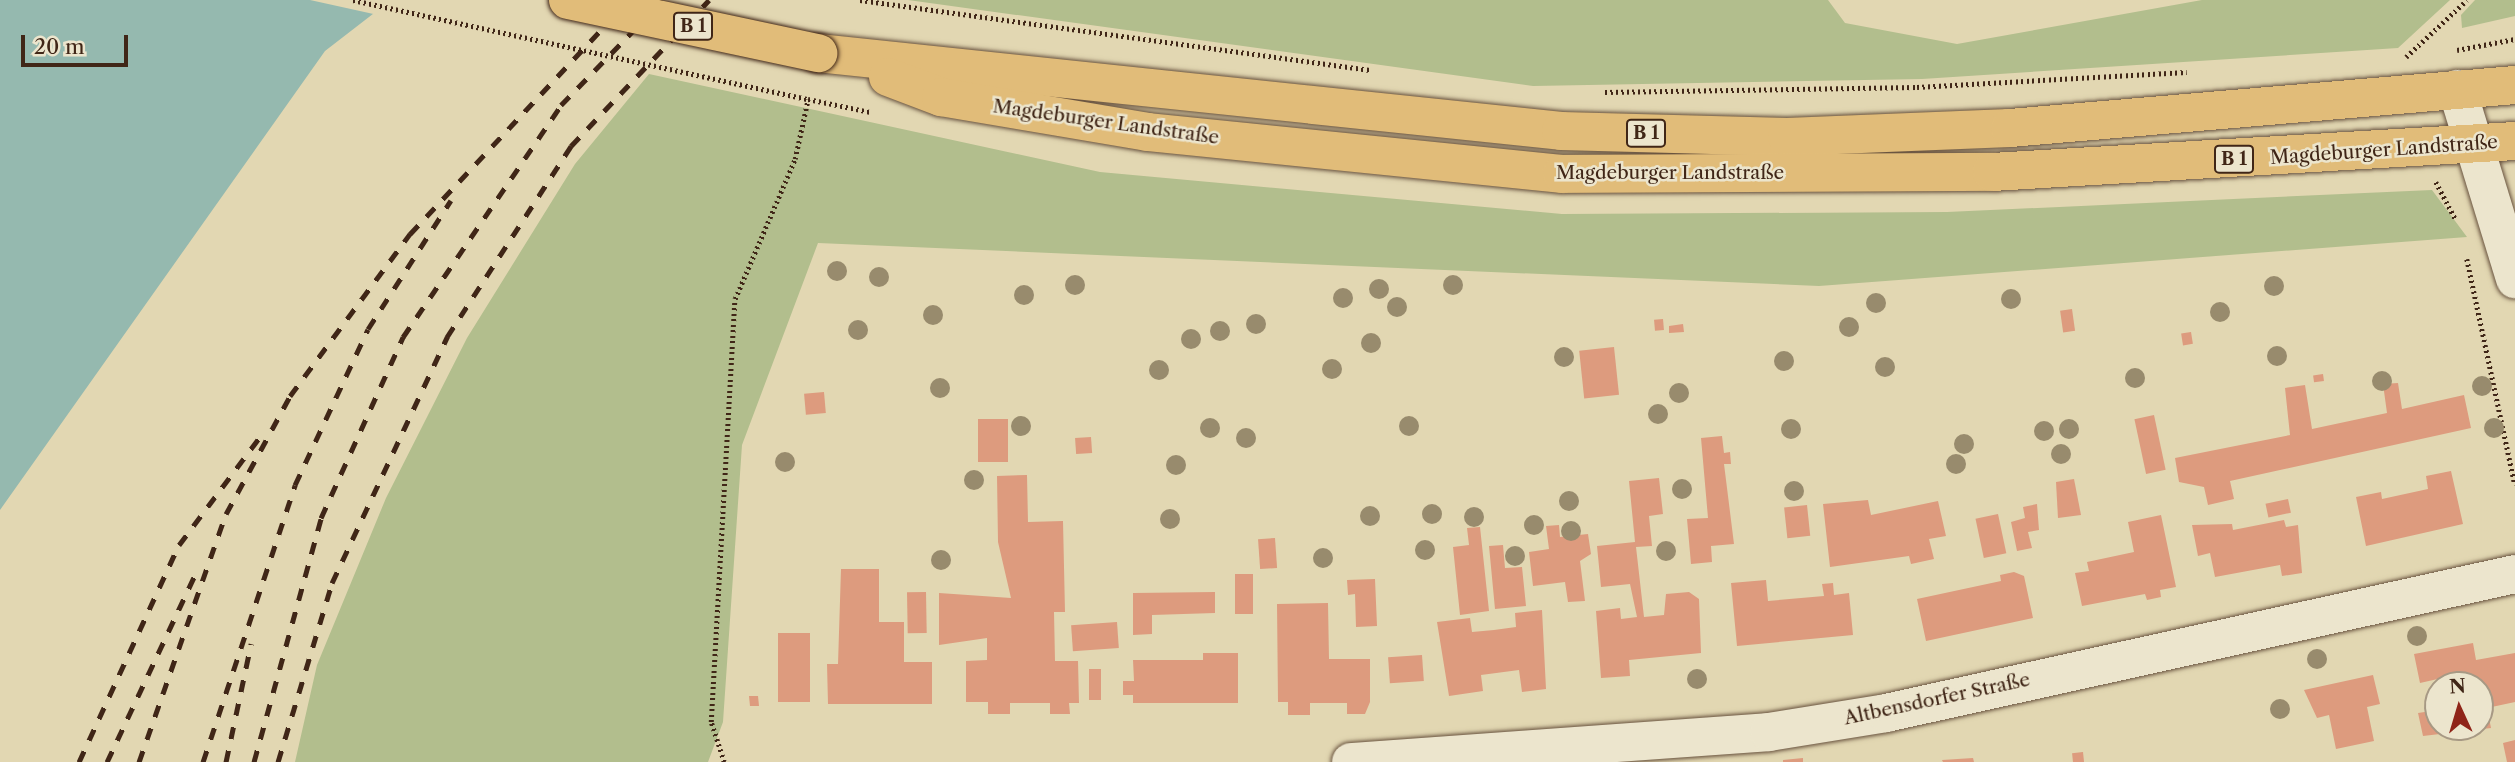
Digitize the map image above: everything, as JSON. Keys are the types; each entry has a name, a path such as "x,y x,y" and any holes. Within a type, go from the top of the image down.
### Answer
{"main road":[{"name":"Magdeburger Landstraße","path":"568,0 827,55 1561,131 1787,137 2010,128 2515,85"},
{"name":"Magdeburger Landstraße","path":"827,55 941,97 1148,132 1562,174 1992,172 2515,141"}],"street":[{"path":"2457,89 2476,143 2515,279"},
{"name":"Altbensdorfer Straße","path":"1351,762 1656,753 1886,713 2515,574"}],"path":[{"path":"353,0 808,99 795,159 735,299 727,354 711,722 724,762"},
{"path":"860,0 1382,72"},
{"path":"2453,51 2515,39"},
{"path":"2403,60 2415,58"},
{"path":"1588,92 1917,87 2194,72"}],"green space":[{"path":"908,0 1828,0 1845,23 1957,44 2202,0 2450,0 2398,48 1922,79 1533,86"},
{"path":"2475,0 2515,0 2515,16 2462,28 2461,15"},
{"path":"649,74 1100,172 1562,214 1947,212 2432,190 2467,237 1819,286 818,243 742,445 723,722 708,762 295,762 317,665 386,498 467,338 575,164"}],"water":[{"path":"0,0 391,0 325,51 0,510"}],"pier":[{"path":"310,0 394,0 378,15"}],"building":[{"path":"2072,309 2075,331 2063,332 2060,311"},
{"path":"1663,319 1664,330 1655,331 1654,320"},
{"path":"1683,324 1684,332 1669,333 1669,326"},
{"path":"2191,332 2193,344 2183,345 2181,334"},
{"path":"1614,347 1619,395 1584,398 1579,351"},
{"path":"2323,374 2324,381 2314,382 2313,375"},
{"path":"2398,383 2402,409 2464,395 2471,428 2230,481 2234,499 2208,505 2204,487 2179,482 2175,458 2290,435 2285,388 2305,385 2312,429 2387,413 2383,384"},
{"path":"824,392 826,413 806,415 804,394"},
{"path":"2154,415 2166,470 2146,474 2134,419"},
{"path":"978,419 1008,419 1008,462 978,462"},
{"path":"1722,436 1724,453 1730,452 1731,464 1724,464 1734,544 1711,546 1712,562 1691,564 1687,519 1708,518 1701,438"},
{"path":"1091,437 1092,453 1076,454 1075,438"},
{"path":"2451,471 2463,524 2366,546 2356,497 2381,492 2382,499 2428,489 2426,476"},
{"path":"1027,475 1028,522 1063,521 1065,612 1054,612 1055,661 1078,661 1079,703 1069,703 1070,714 1050,714 1050,703 1010,703 1010,714 988,714 988,702 966,702 966,661 987,660 987,638 939,645 939,593 1011,598 998,542 997,476"},
{"path":"1659,478 1663,514 1649,516 1652,546 1636,547 1644,617 1664,615 1666,594 1689,592 1699,599 1701,653 1629,660 1630,676 1601,678 1596,611 1620,608 1621,619 1637,617 1630,584 1601,587 1597,546 1635,542 1629,481"},
{"path":"2074,479 2081,515 2058,518 2056,482"},
{"path":"2288,499 2291,513 2268,517 2266,504"},
{"path":"1868,500 1871,515 1938,501 1946,536 1929,539 1934,559 1911,564 1909,556 1830,567 1823,504"},
{"path":"2037,504 2039,530 2028,532 2032,548 2017,551 2011,522 2025,518 2023,507"},
{"path":"1807,505 1810,536 1787,538 1784,507"},
{"path":"1998,514 2006,553 1984,558 1976,519"},
{"path":"2161,515 2176,587 2160,590 2161,597 2147,600 2145,594 2082,606 2075,573 2089,571 2087,562 2134,552 2128,522"},
{"path":"2284,520 2286,527 2298,525 2302,573 2282,576 2280,565 2215,577 2210,553 2198,556 2192,525 2232,524 2233,530"},
{"path":"1559,525 1560,537 1588,534 1591,554 1580,561 1585,601 1568,602 1565,582 1533,586 1529,552 1549,549 1546,526"},
{"path":"1480,527 1489,611 1460,615 1453,547 1469,545 1467,528"},
{"path":"1275,538 1277,568 1260,569 1258,539"},
{"path":"1503,545 1505,568 1522,567 1526,606 1495,609 1489,546"},
{"path":"841,569 879,569 879,622 904,622 904,662 932,662 932,704 828,704 827,664 838,664"},
{"path":"2014,572 2024,576 2033,618 1926,641 1917,599 2001,581 2000,575"},
{"path":"1235,574 1253,574 1253,614 1235,614"},
{"path":"1375,579 1377,626 1356,627 1355,594 1348,595 1347,580"},
{"path":"1766,580 1768,601 1824,596 1822,584 1833,583 1834,595 1849,593 1853,635 1737,646 1731,583"},
{"path":"907,592 926,592 927,633 908,633"},
{"path":"1215,592 1215,613 1152,615 1152,634 1133,635 1133,593"},
{"path":"1328,603 1329,659 1370,659 1370,702 1365,714 1347,714 1347,703 1310,703 1310,715 1288,715 1288,702 1278,702 1277,604"},
{"path":"1542,610 1546,689 1522,692 1519,670 1481,675 1483,691 1449,696 1437,622 1470,618 1472,632 1494,630 1516,627 1515,613"},
{"path":"1117,622 1119,648 1073,651 1071,625"},
{"path":"778,633 810,633 810,702 778,702"},
{"path":"2473,643 2476,660 2515,653 2515,702 2494,706 2494,671 2424,671 2424,682 2420,683 2414,654"},
{"path":"1203,653 1238,653 1238,703 1133,703 1133,695 1123,695 1123,681 1134,681 1133,660 1203,660"},
{"path":"1422,655 1424,681 1390,683 1388,657"},
{"path":"1089,669 1101,669 1101,700 1089,700"},
{"path":"2373,675 2380,704 2367,707 2374,741 2336,749 2329,715 2317,718 2304,690"},
{"path":"749,696 758,696 759,706 750,706"},
{"path":"2424,712 2424,736 2423,736 2418,713"},
{"path":"2515,740 2515,762 2507,762 2503,743"},
{"path":"2083,752 2084,762 2073,762 2072,753"},
{"path":"1803,758 1803,762 1783,762 1783,760"},
{"path":"1973,758 1974,762 1942,760"}],"railway":[{"path":"139,762 226,514 290,396 410,234 629,0"},
{"path":"254,762 321,518 403,337 561,105 663,0"},
{"path":"278,762 332,583 447,337 571,146 709,0"},
{"path":"203,762 295,485 368,329 451,200"},
{"path":"79,762 179,545 259,438"},
{"path":"107,762 196,573"},
{"path":"226,762 251,644"}]}
